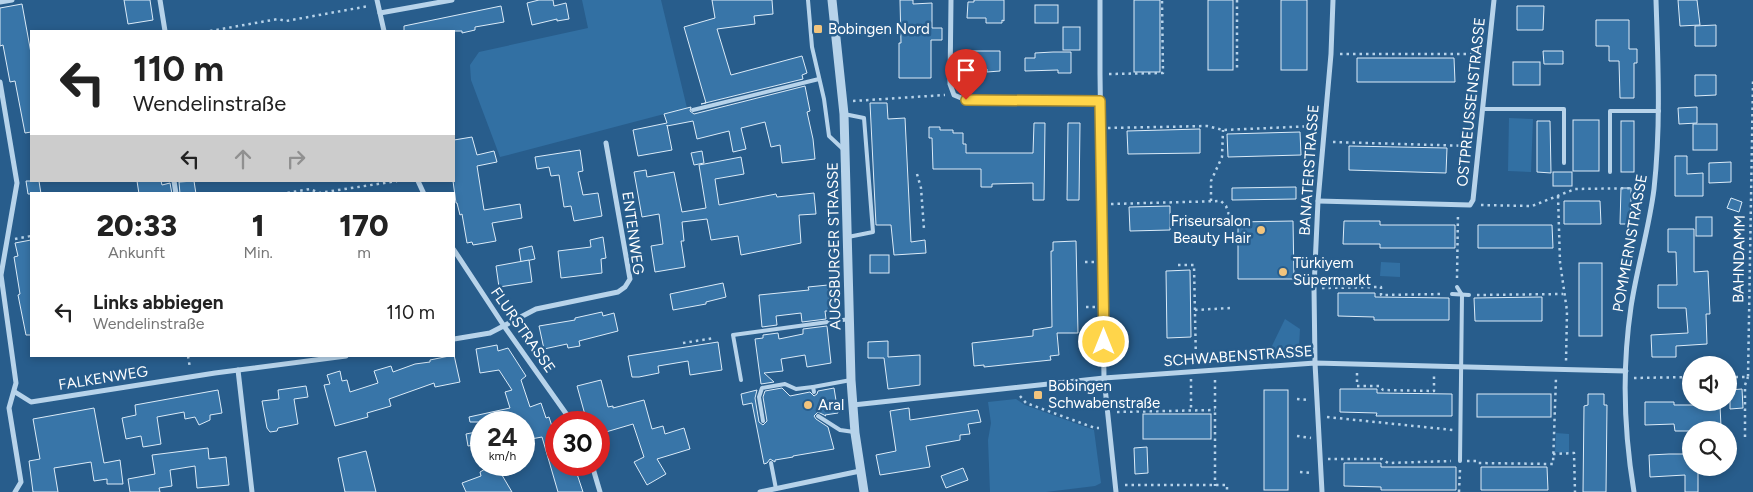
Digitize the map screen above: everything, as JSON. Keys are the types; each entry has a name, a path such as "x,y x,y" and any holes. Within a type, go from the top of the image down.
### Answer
{"street":[{"path":"0,2 12,0"},
{"path":"160,0 165,30"},
{"path":"380,13 452,0"},
{"name":"AUGSBURGER STRASSE","path":"832,0 844,102 851,380 855,433 864,492"},
{"path":"951,0 950,84 954,95 966,100 1100,101"},
{"path":"1100,0 1104,378 1116,492"},
{"name":"BANATERSTRASSE","path":"1322,492 1315,363 1314,288 1318,201 1331,54 1333,0"},
{"name":"OSTPREUSSENSTRASSE","path":"1318,201 1470,204 1473,200 1494,0"},
{"name":"POMMERNSTRASSE","path":"1634,492 1627,431 1626,371 1631,308 1650,218 1654,187 1659,111 1656,0"},
{"path":"378,2 384,30"},
{"path":"0,82 17,183 1,275 2,300 16,384 9,408 21,482 15,492"},
{"name":"ENTENWEG","path":"504,326 536,309 618,292 626,287 630,279 606,143"},
{"name":"FLURSTRASSE","path":"455,252 504,326 564,411"},
{"path":"455,339 490,333 504,326"},
{"name":"FALKENWEG","path":"15,392 31,402 86,392 338,357"},
{"name":"SCHWABENSTRASSE","path":"853,405 1104,378 1315,363 1626,371"},
{"path":"238,370 252,492"},
{"path":"760,492 860,472"},
{"path":"595,476 600,492"}],"lane":[{"path":"808,0 812,47 824,99 829,136 846,152"},
{"path":"693,110 819,79"},
{"path":"1483,109 1564,109 1564,163"},
{"path":"1610,172 1610,111 1659,111"},
{"path":"844,114 864,118 872,232 848,237"},
{"path":"1457,287 1462,295 1459,461 1467,461"},
{"path":"1452,294 1469,295"},
{"path":"741,380 733,335 850,319"},
{"path":"763,421 759,397 762,388 785,384 796,390 813,389 851,380"},
{"path":"818,416 840,430 855,433"},
{"path":"771,463 776,489"}],"path":[{"path":"1100,74 1163,73 1162,0"},
{"path":"1237,0 1238,68"},
{"path":"216,30 278,19 286,21 378,2"},
{"path":"1331,54 1488,54"},
{"name":"BAHNDAMM","path":"1745,437 1745,384 1748,377 1753,81"},
{"path":"844,102 954,95"},
{"path":"1101,128 1207,126 1223,130 1324,126"},
{"path":"1211,201 1212,181 1222,157 1223,130"},
{"path":"1322,142 1479,146"},
{"path":"917,174 921,188 924,229"},
{"path":"326,192 390,182"},
{"path":"1470,204 1532,206 1576,189 1654,187"},
{"path":"293,192 310,189 317,192"},
{"path":"1558,196 1560,262 1563,294 1567,311 1566,369"},
{"path":"1102,204 1220,201 1229,215"},
{"path":"1457,287 1458,204"},
{"path":"1178,265 1194,265 1195,310 1191,410"},
{"path":"1314,288 1381,287 1381,295 1452,294"},
{"path":"1469,295 1563,294"},
{"path":"1195,310 1230,308"},
{"path":"682,343 715,338"},
{"path":"1357,364 1358,386 1380,386 1383,390 1434,391 1434,365"},
{"path":"1215,369 1215,486"},
{"path":"1467,461 1476,461 1477,463 1553,464 1556,369"},
{"path":"1626,378 1682,377"},
{"path":"1737,377 1748,377"},
{"path":"1014,389 1026,403 1095,428 1109,428"},
{"path":"1108,412 1215,410"},
{"path":"1318,417 1461,431"},
{"path":"1553,454 1574,454 1575,492"},
{"path":"1320,459 1382,459 1388,463 1459,461 1460,492"},
{"path":"1116,486 1227,486 1227,492"}],"shaded area":[{"path":"582,0 661,0 687,108 500,157 471,80 470,65 479,52 588,28"},
{"path":"1509,118 1533,119 1531,172 1508,171"},
{"path":"1381,262 1400,263 1400,277 1380,276"},
{"path":"1285,319 1300,329 1299,347 1270,350"},
{"path":"1016,399 1025,405 1094,430 1101,483 1095,486 1046,492 990,492 988,440 991,423 988,402"},
{"path":"1556,433 1569,434 1569,453 1555,452"}],"building":[{"path":"124,0 150,0 153,20 128,24"},
{"path":"539,0 553,0 554,6 566,3 569,19 557,21 557,19 532,25 527,3"},
{"path":"712,0 772,0 773,14 754,16 755,24 717,29 731,75 802,56 807,73 802,75 803,79 706,103 684,27 715,18"},
{"path":"900,0 913,0 913,4 932,3 932,28 942,28 942,40 931,40 931,78 899,78 899,43 901,43"},
{"path":"974,0 1004,0 1004,21 1002,20 1002,23 986,23 986,18 967,18 968,2 974,2"},
{"path":"1134,0 1160,0 1160,72 1134,72"},
{"path":"1208,0 1233,0 1233,70 1208,70"},
{"path":"1281,0 1307,0 1307,70 1281,70"},
{"path":"1678,0 1697,0 1700,25 1680,26"},
{"path":"22,4 30,48 30,132 25,133 15,81 10,82 3,45 0,46 0,8"},
{"path":"1035,5 1058,5 1058,23 1035,23"},
{"path":"501,6 504,22 475,27 475,30 462,33 462,31 455,30 404,30 404,26"},
{"path":"1517,6 1544,6 1543,30 1517,30"},
{"path":"1596,20 1629,20 1629,49 1637,49 1637,63 1634,63 1634,98 1620,98 1619,61 1609,61 1609,46 1596,46"},
{"path":"1716,25 1716,46 1695,46 1695,26"},
{"path":"1063,27 1080,27 1080,50 1063,50"},
{"path":"969,51 1000,51 1000,71 987,72 987,69 969,69"},
{"path":"1543,51 1563,51 1563,64 1544,64"},
{"path":"1071,52 1071,73 1058,73 1058,70 1025,71 1025,58 1035,58 1035,53"},
{"path":"1357,58 1454,58 1455,82 1357,82"},
{"path":"1513,62 1540,62 1540,85 1513,85"},
{"path":"1695,75 1716,75 1716,95 1695,96"},
{"path":"805,86 810,111 807,112 815,159 782,163 780,145 771,147 765,122 741,128 746,149 733,152 729,131 697,139 693,121 667,126 672,150 638,156 633,130 667,123 664,114 691,107 690,111 694,114"},
{"path":"870,103 887,103 888,119 905,118 911,242 925,240 926,253 894,255 891,225 876,225"},
{"path":"1697,107 1697,123 1679,124 1678,108"},
{"path":"1573,120 1599,120 1599,171 1573,171"},
{"path":"1537,121 1550,121 1551,173 1537,172"},
{"path":"1621,121 1634,121 1634,172 1621,172"},
{"path":"1034,123 1045,123 1044,200 1033,200 1033,183 992,184 992,187 981,187 981,169 933,169 932,138 929,138 929,127 940,127 940,130 953,130 953,133 963,133 963,144 966,144 966,153 1033,153"},
{"path":"1068,123 1080,123 1079,200 1067,200"},
{"path":"1693,124 1717,124 1717,150 1693,150"},
{"path":"1200,129 1200,153 1128,154 1127,131"},
{"path":"1300,132 1301,155 1228,157 1227,134"},
{"path":"472,137 477,155 494,151 497,162 477,166 484,210 520,204 522,218 492,223 496,241 473,245 472,242 467,243 462,214 460,215 456,203 453,182 455,182 455,140"},
{"path":"1349,146 1447,148 1446,173 1349,170"},
{"path":"580,150 583,171 578,172 583,195 598,193 602,216 574,221 571,206 564,207 559,175 551,176 549,167 537,169 535,157"},
{"path":"702,151 704,163 694,165 691,153"},
{"path":"1675,156 1687,156 1687,174 1703,173 1703,196 1675,196"},
{"path":"741,157 744,174 715,179 719,205 776,194 777,197 814,193 816,214 799,215 801,243 741,255 738,236 711,240 707,219 682,222 684,241 681,241 685,267 655,272 651,246 663,244 659,214 642,217 634,172 646,170 647,177 674,172 682,212 706,208 699,165"},
{"path":"1731,162 1731,182 1709,183 1709,163"},
{"path":"1553,172 1572,172 1572,186 1553,186"},
{"path":"26,181 39,182 41,192 30,192 28,194"},
{"path":"137,182 161,182 162,185 170,183 172,192 139,192"},
{"path":"179,182 194,182 196,192 180,192"},
{"path":"1296,187 1296,199 1232,200 1232,188"},
{"path":"1621,188 1631,188 1631,224 1620,224"},
{"path":"1731,198 1742,202 1739,212 1727,208"},
{"path":"1564,201 1600,201 1601,224 1564,224"},
{"path":"1170,206 1170,230 1130,231 1129,207"},
{"path":"1696,217 1712,217 1712,236 1696,236"},
{"path":"1293,221 1294,279 1238,279 1238,222"},
{"path":"1344,221 1380,221 1380,225 1455,225 1455,248 1380,248 1380,244 1343,244"},
{"path":"1478,225 1552,225 1553,248 1478,248"},
{"path":"1668,229 1694,229 1694,272 1708,271 1710,314 1706,314 1707,344 1676,346 1676,357 1652,357 1651,335 1688,333 1686,308 1658,308 1658,285 1677,285 1676,252 1668,252"},
{"path":"603,237 606,258 601,259 602,273 561,278 558,251 591,247 590,240"},
{"path":"30,240 30,335 26,335 18,295 20,294 14,257 18,256 15,243"},
{"path":"1076,241 1078,333 1057,333 1059,355 1050,356 1051,360 984,367 984,365 974,366 972,343 1033,336 1033,330 1052,327 1051,251 1053,251 1053,242"},
{"path":"532,246 535,259 521,262 519,249"},
{"path":"870,255 889,255 889,273 870,273"},
{"path":"529,260 532,282 499,287 496,266"},
{"path":"1579,263 1602,263 1602,336 1579,336"},
{"path":"1190,270 1191,337 1167,338 1166,271"},
{"path":"723,283 726,297 706,302 706,304 673,310 670,294"},
{"path":"828,285 830,311 825,311 826,319 802,322 801,313 776,316 777,325 762,327 759,295 809,290 808,287"},
{"path":"1338,293 1375,293 1375,297 1449,298 1449,320 1374,320 1374,317 1338,316"},
{"path":"1542,297 1542,321 1475,321 1474,298"},
{"path":"602,312 603,316 614,313 618,331 579,341 580,346 568,348 567,344 544,349 539,326 575,320 575,318"},
{"path":"827,326 831,363 807,367 805,355 781,359 783,371 764,373 774,382 761,384 755,339 763,338 763,335 778,333 779,339 803,334 803,329"},
{"path":"888,341 888,357 920,355 920,385 888,389 884,358 868,358 868,342"},
{"path":"718,342 722,370 690,375 688,361 658,366 659,373 632,377 628,356"},
{"path":"497,345 498,351 508,348 526,376 521,380 530,407 541,403 545,415 545,447 542,437 535,438 535,411 496,411 510,408 505,392 512,390 499,370 480,373 476,349"},
{"path":"454,357 460,382 435,387 434,383 389,399 391,406 367,413 368,417 335,426 324,385 330,384 327,375 340,371 342,381 347,380 350,392 378,383 374,371 391,366 393,372 415,364 430,362 430,360"},
{"path":"601,380 608,407 613,406 613,408 644,400 652,429 663,426 665,434 684,428 690,449 657,459 666,474 647,485 634,462 644,457 633,424 610,431 610,411 584,411 577,386"},
{"path":"306,386 308,397 294,399 298,424 278,428 277,431 270,432 267,428 262,401 279,399 278,390"},
{"path":"782,388 790,396 810,392 814,396 818,391 834,388 838,413 826,416 818,412 814,416 828,427 834,449 793,456 775,460 775,462 770,459 764,464 752,403 743,405 741,394 757,390 755,398 759,422 763,425 767,421 763,397 765,391"},
{"path":"1340,389 1377,389 1377,393 1452,394 1452,416 1376,416 1377,413 1340,412"},
{"path":"1737,389 1742,389 1743,408 1737,408"},
{"path":"218,390 222,413 210,415 210,420 199,425 195,417 185,419 184,412 157,417 161,444 143,447 141,436 126,439 122,418 136,415 135,405"},
{"path":"1264,390 1288,390 1288,490 1264,490"},
{"path":"1477,394 1551,394 1551,417 1477,417"},
{"path":"1588,394 1604,394 1604,405 1607,405 1606,492 1583,492 1584,406 1588,405"},
{"path":"1645,402 1674,402 1674,405 1682,405 1682,411 1720,411 1721,421 1682,421 1682,431 1675,431 1674,424 1645,425"},
{"path":"94,408 104,463 120,460 123,484 107,484 107,479 94,481 91,462 54,468 58,492 33,492 29,461 40,459 33,419"},
{"path":"909,408 910,420 978,410 981,422 968,424 970,434 960,435 960,440 926,446 930,467 880,475 876,455 896,451 890,411"},
{"path":"1143,414 1211,414 1211,439 1143,439"},
{"path":"470,433 470,446 468,446 466,434"},
{"path":"1147,447 1148,473 1135,474 1134,448"},
{"path":"208,448 209,459 226,457 229,485 197,488 195,466 170,470 172,486 159,488 160,492 130,492 128,479 155,474 152,455"},
{"path":"366,451 376,492 345,492 338,458"},
{"path":"1682,454 1682,475 1650,477 1649,455"},
{"path":"1344,463 1381,463 1381,467 1456,467 1456,490 1381,490 1381,487 1344,486"},
{"path":"1481,467 1547,467 1548,490 1481,490"},
{"path":"963,468 968,480 946,488 941,476"},
{"path":"481,476 503,476 512,492 466,492 462,483"},
{"path":"553,476 578,476 583,492 558,492"},
{"path":"1685,476 1698,476 1698,492 1685,492"}],"place":[{"name":"Bobingen Nord","path":"818,29"},
{"name":"Friseursalon Beauty Hair","path":"1261,230"},
{"name":"Türkiyem Süpermarkt","path":"1283,272"},
{"name":"Bobingen Schwabenstraße","path":"1038,395"},
{"name":"Aral","path":"808,405"}],"route":[{"path":"966,100 1100,101 1104,342"}]}
